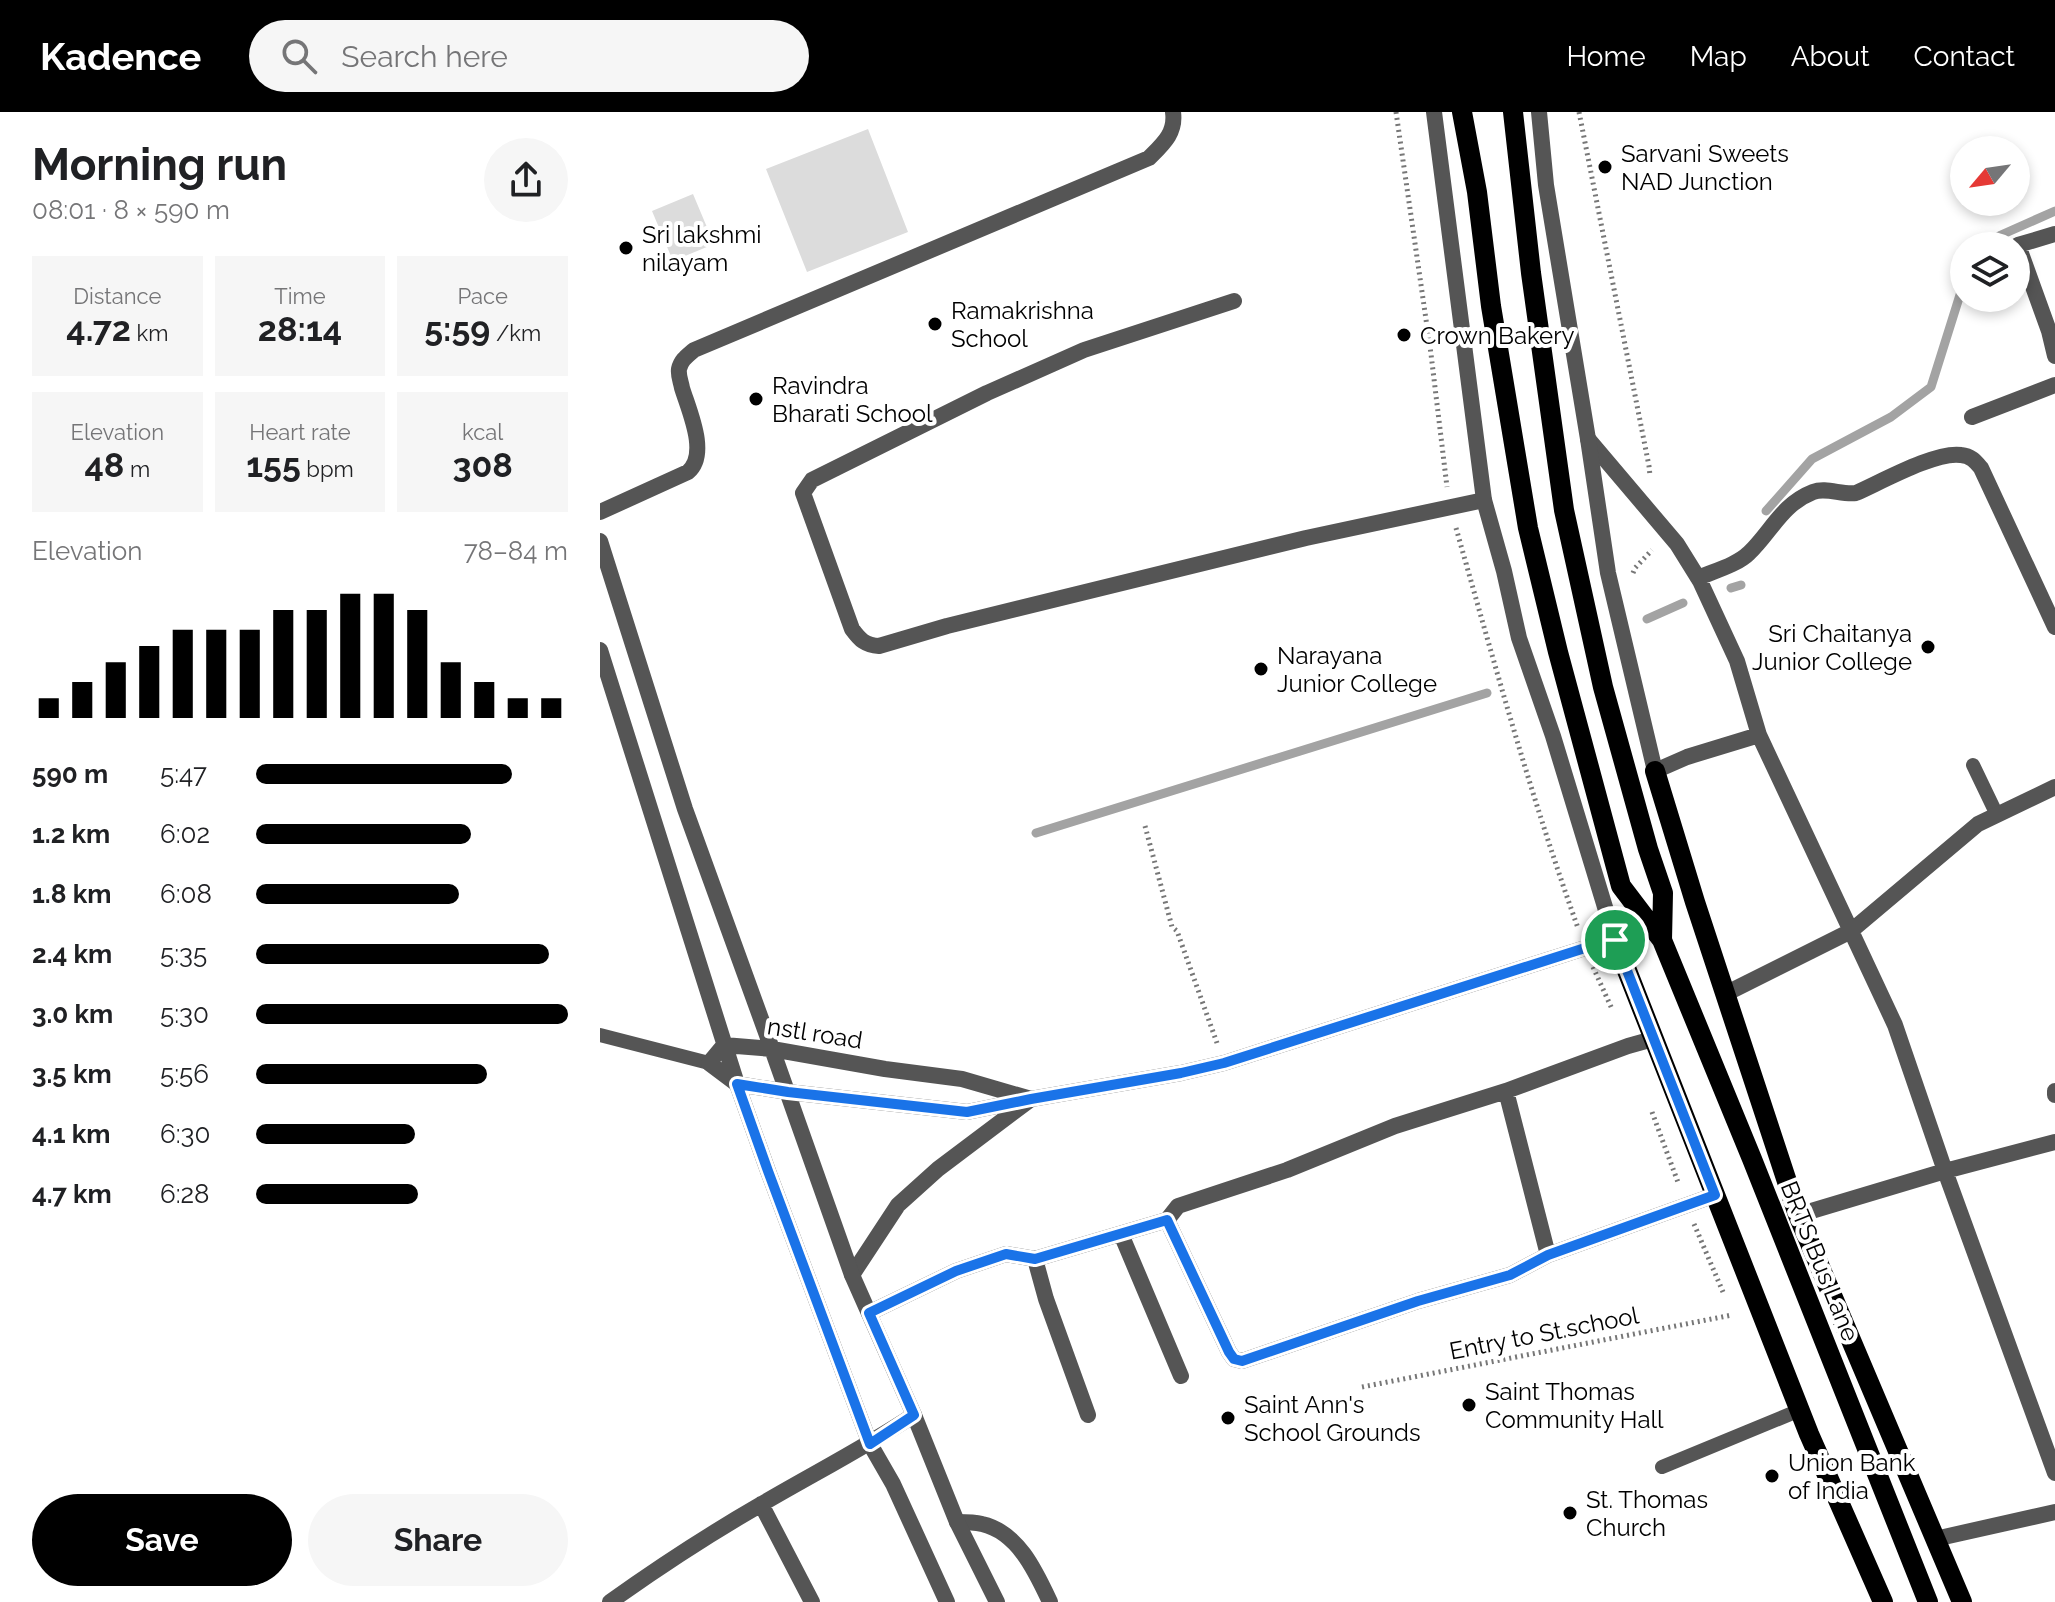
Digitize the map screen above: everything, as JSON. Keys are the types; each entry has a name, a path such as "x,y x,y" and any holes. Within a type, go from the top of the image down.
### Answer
{"main road":[{"path":"1462,112 1528,528 1621,886 1662,940"},
{"path":"1513,112 1531,273 1564,510 1603,687 1663,893 1662,940"},
{"path":"1655,771 1798,1215 1962,1602"},
{"path":"1615,940 1800,1410 1883,1602"},
{"name":"BRTS Bus Lane","path":"1662,940 1928,1602"}],"street":[{"path":"600,512 693,467 698,458 698,444 678,373 682,361 694,350 1149,158 1167,141 1175,124 1173,112"},
{"path":"724,1045 709,1063 737,1084 967,1112 1224,1063 1615,940 1553,736 1519,638 1484,500 1434,112"},
{"path":"1539,112 1546,185 1608,573 1655,771 1687,757 1759,735"},
{"path":"2055,234 2018,245 2055,356"},
{"path":"1234,301 1084,350 987,393 812,480 803,493 852,629 859,639 867,645 879,646 962,622 1306,538 1484,500"},
{"path":"1972,417 2055,385"},
{"path":"1588,439 1677,544 1698,578 1737,661 1759,735 1895,1025 2055,1473"},
{"path":"1698,578 1747,555 1787,507 1815,490 1846,495 1856,493 1931,459 1960,454 1974,459 1981,468 2055,627"},
{"path":"600,541 685,809 852,1275 957,1522 997,1602"},
{"path":"600,650 724,1045 778,1200 870,1444 893,1484 947,1602"},
{"path":"1725,994 1851,931 1978,824 2055,787"},
{"path":"869,1313 956,1271 1006,1254 1035,1259 1167,1220 1178,1206 1287,1170 1395,1126 1653,1039"},
{"name":"nstl road","path":"724,1045 772,1049 962,1079 1031,1099"},
{"path":"1506,1091 1548,1255"},
{"path":"852,1275 898,1205 938,1169 1031,1099"},
{"path":"1798,1215 2055,1142"},
{"path":"1167,1220 1229,1352 1238,1361 1418,1301 1510,1275 1548,1255 1715,1195"},
{"path":"1121,1234 1181,1376"},
{"path":"1035,1259 1046,1299 1088,1415"},
{"path":"610,1602 659,1567 761,1504 870,1444 914,1415"},
{"path":"761,1504 812,1602"},
{"path":"1935,1539 2055,1512"},
{"path":"957,1522 983,1524 997,1530 1020,1548 1050,1602"}],"lane":[{"path":"1973,765 1997,815"},
{"path":"600,1035 709,1063"},
{"path":"1662,1467 1800,1410"}],"path":[{"path":"1579,112 1649,466 1653,549 1635,568 1632,576"},
{"path":"1145,826 1172,927 1177,931 1224,1063"},
{"name":"Entry to St.school","path":"1362,1387 1732,1315"}],"shaded area":[{"path":"868,129 908,232 807,272 766,169"},
{"path":"693,194 714,244 673,261 652,211"}],"waterway":[{"path":"2008,232 2055,211"},
{"path":"1766,511 1812,459 1891,417 1931,387 1955,312"},
{"path":"1731,588 1741,585"},
{"path":"1647,619 1683,603"},
{"path":"1036,833 1487,693"}],"place":[{"name":"Sarvani Sweets NAD Junction","path":"1605,167"},
{"name":"Sri lakshmi nilayam","path":"626,248"},
{"name":"Ramakrishna School","path":"935,324"},
{"name":"Crown Bakery","path":"1404,335"},
{"name":"Ravindra Bharati School","path":"756,399"},
{"name":"Sri Chaitanya Junior College","path":"1928,647"},
{"name":"Narayana Junior College","path":"1261,669"},
{"name":"Saint Thomas Community Hall","path":"1469,1405"},
{"name":"Saint Ann's School Grounds","path":"1228,1418"},
{"name":"Union Bank of India","path":"1772,1476"},
{"name":"St. Thomas Church","path":"1570,1513"}],"route":[{"path":"1615,940 1715,1195 1548,1255 1510,1275 1418,1301 1242,1361 1234,1359 1229,1352 1167,1220 1035,1259 1006,1254 956,1271 869,1313 914,1415 870,1444 737,1084 967,1112 1224,1063 1615,940"}]}
